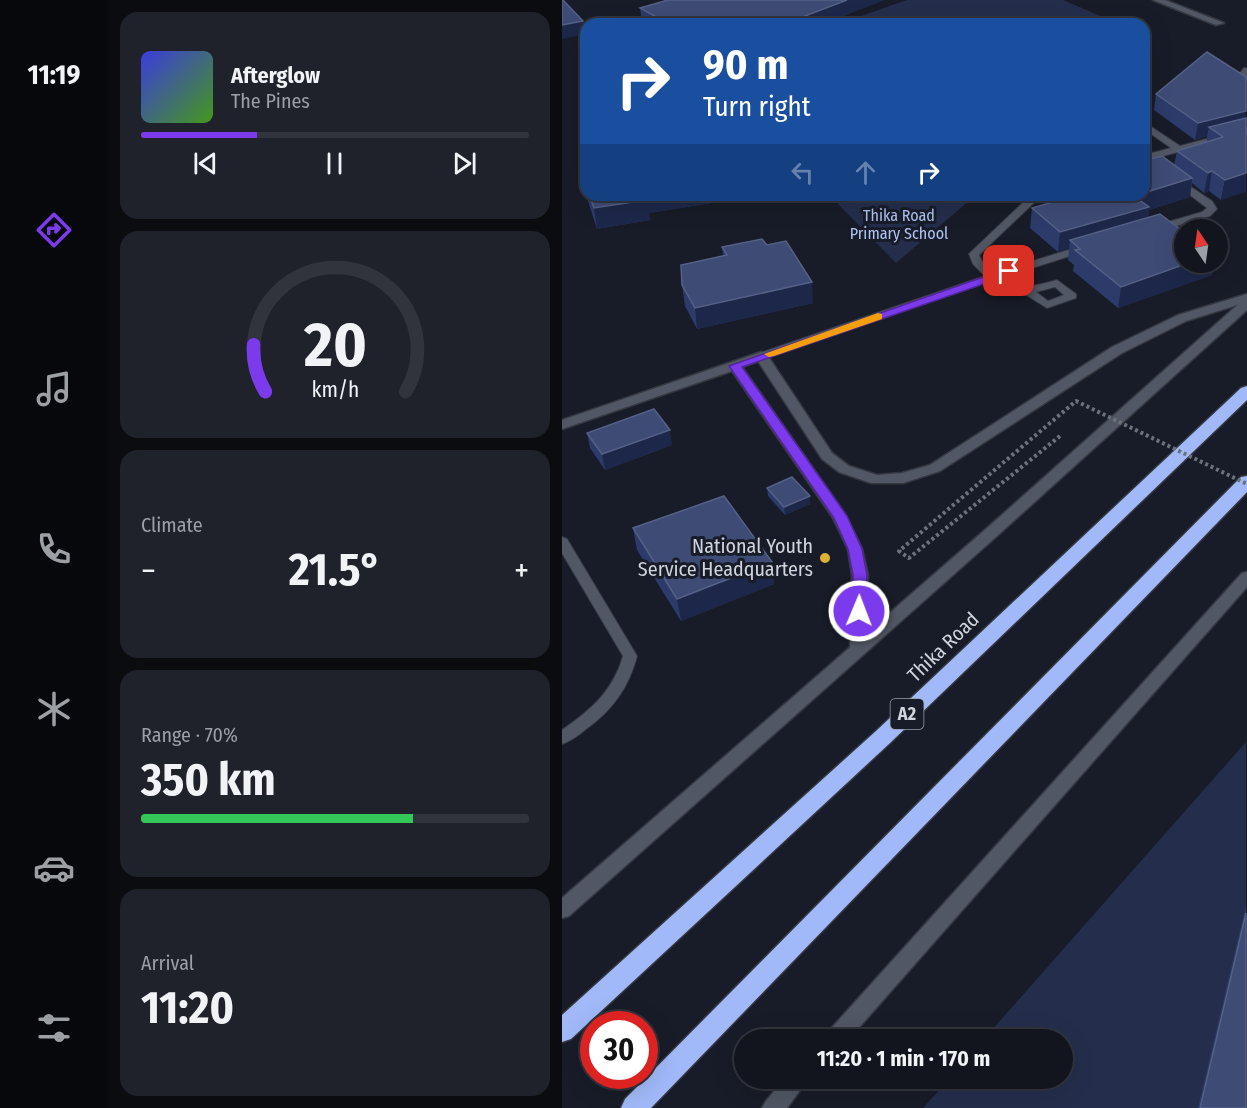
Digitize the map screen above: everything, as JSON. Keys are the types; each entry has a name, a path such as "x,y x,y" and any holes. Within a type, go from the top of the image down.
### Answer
{"highway":[{"name":"Thika Road","path":"562,1031 883,737 1246,391"},
{"path":"634,1108 1246,483"}],"main road":[{"path":"1157,0 1219,23"},
{"path":"562,425 762,357 827,456 844,469 876,480 903,478 935,468 1117,350 1182,318 1246,297"},
{"path":"562,910 858,647 1016,512 1246,303"},
{"path":"735,366 840,516 855,549 860,575 858,647"},
{"path":"844,1029 1246,577"},
{"path":"772,1108 789,1089"}],"lane":[{"path":"1246,70 1244,73 1246,77"},
{"path":"1150,129 1179,148"},
{"path":"1139,233 1206,214 1212,208 1151,162 1179,148 1246,131"},
{"path":"1027,291 1005,285 992,277 977,262 974,254 1031,201"},
{"path":"762,357 992,277 1095,246"},
{"path":"562,542 630,656 626,678 596,715 562,738"}],"path":[{"path":"1060,436 909,558 899,551 1076,401 1246,483"}],"green space":[{"path":"907,0 1063,0 1105,18 855,18"},
{"name":"Thika Road Primary School","path":"835,201 969,201 896,263"},
{"path":"1246,742 1246,1108 923,1108 940,1089 1073,1089 1073,1029 993,1029"}],"building":[{"path":"563,0 580,18 580,22 562,25"},
{"path":"668,0 847,0 800,18 658,18 640,8"},
{"path":"1207,52 1246,77 1246,111 1198,123 1156,94"},
{"path":"1246,118 1246,173 1225,180 1212,171 1208,173 1177,151 1223,137 1209,127"},
{"path":"1162,156 1192,178 1150,191 1150,158"},
{"path":"591,201 640,201 594,208"},
{"path":"1056,201 1141,201 1149,207 1060,232 1032,208"},
{"path":"1160,214 1174,224 1174,268 1121,287 1075,250 1080,249 1070,240"},
{"path":"762,239 767,245 786,241 812,282 695,308 682,285 681,265 727,255 722,247"},
{"path":"654,409 670,430 602,454 587,433"},
{"path":"792,477 810,496 784,507 767,488"},
{"path":"724,496 772,562 677,599 633,528"},
{"path":"1246,913 1246,1108 1200,1108"}],"slow traffic":[{"path":"769,354 878,316"}],"place":[{"name":"National Youth Service Headquarters","path":"825,558"}],"route":[{"path":"859,611 860,575 855,549 840,516 735,366 1009,271"}]}
